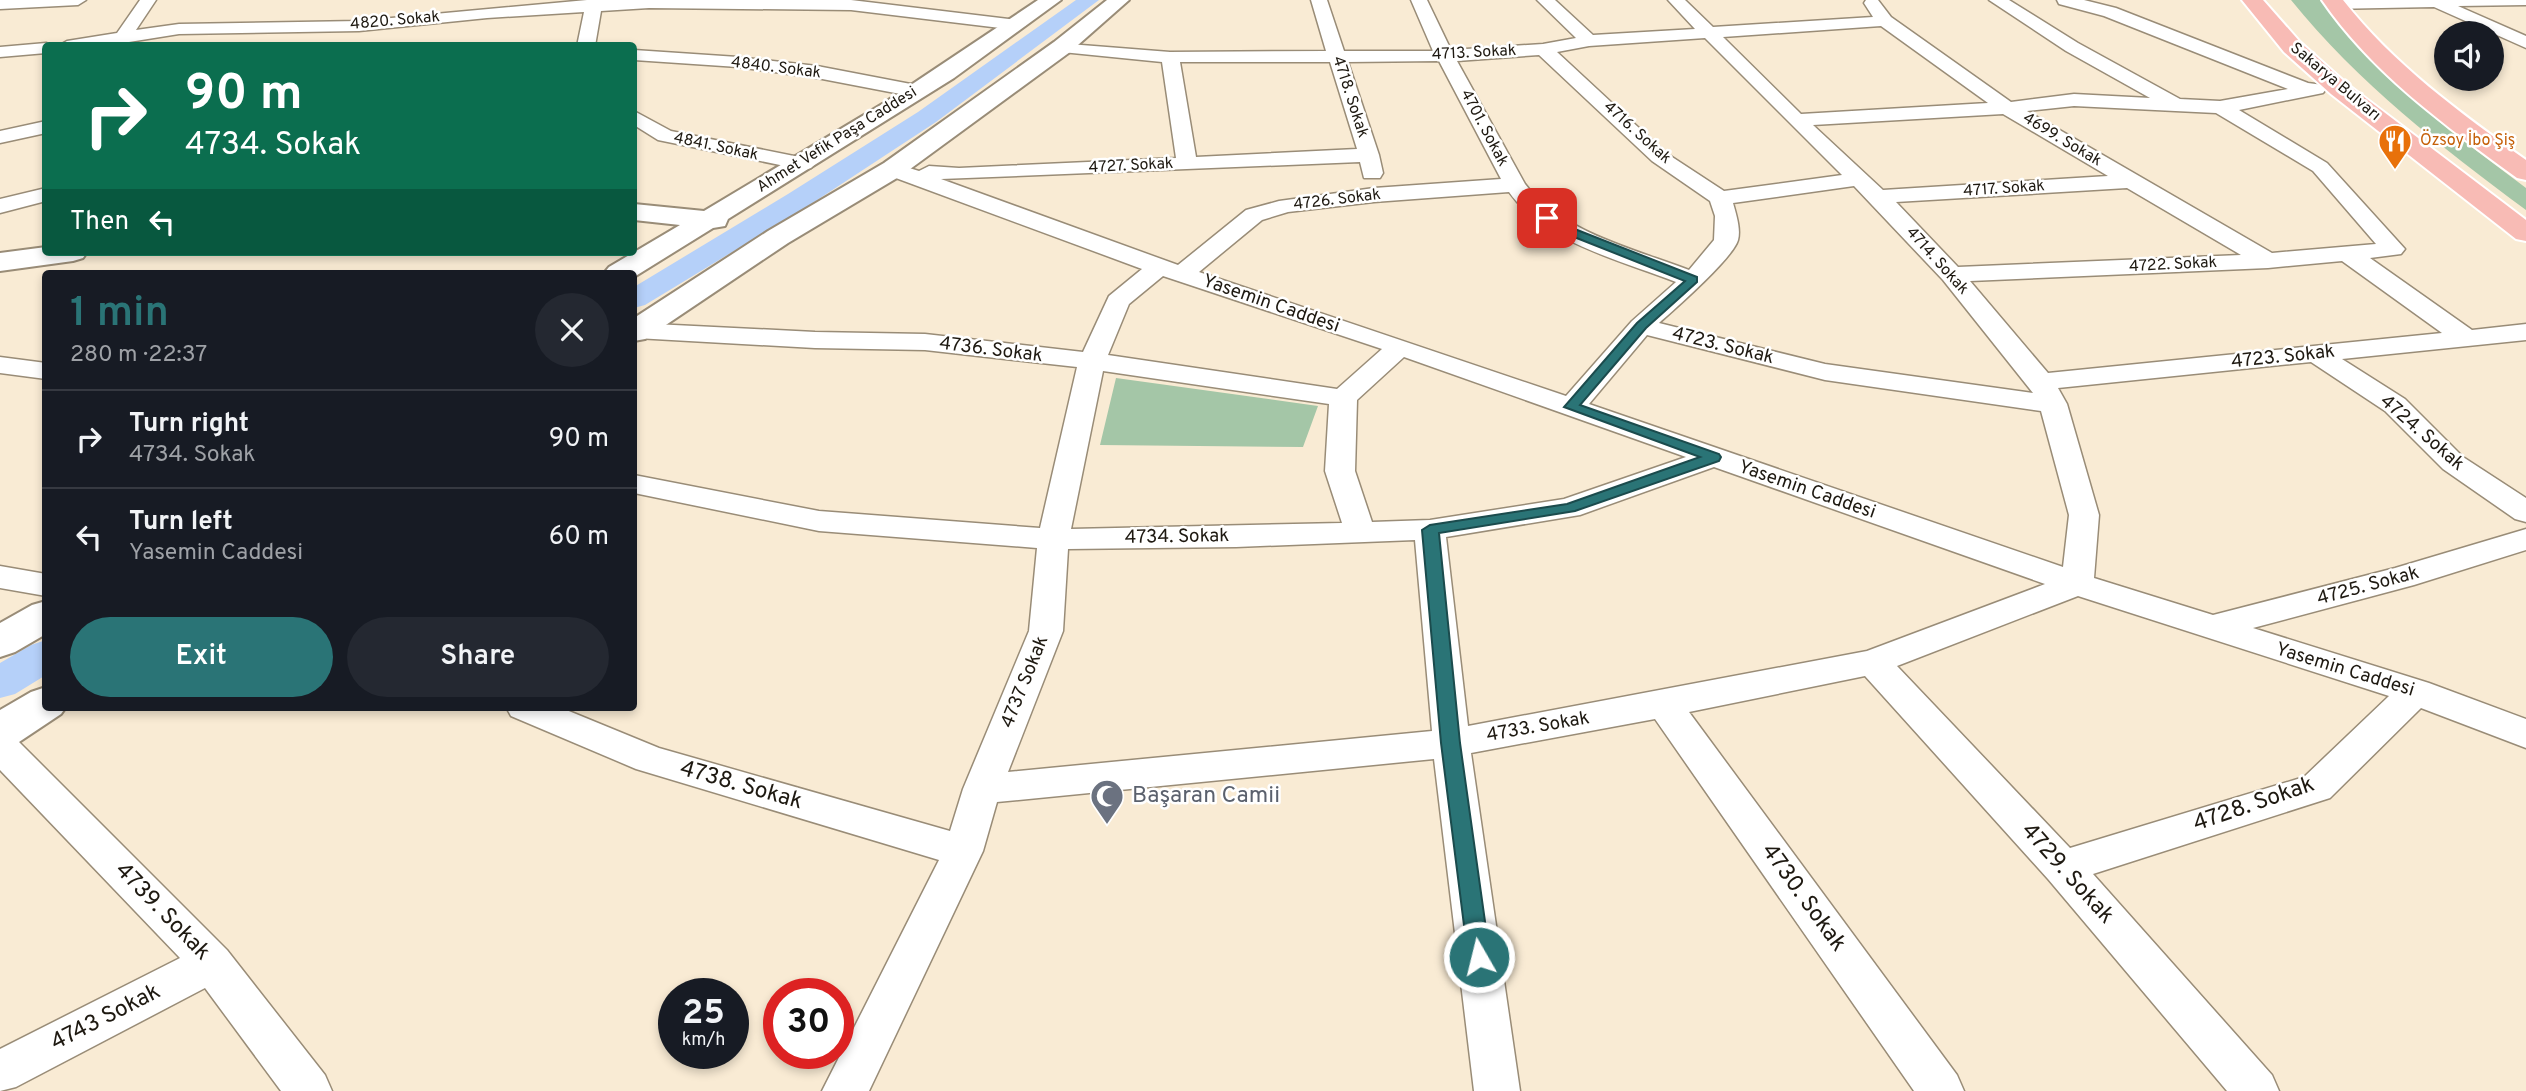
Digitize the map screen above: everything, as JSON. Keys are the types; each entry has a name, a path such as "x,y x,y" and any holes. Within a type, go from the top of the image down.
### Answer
{"main road":[{"name":"Sakarya Bulvarı","path":"2252,0 2292,47 2339,89 2526,233"},
{"path":"2333,3 2375,49 2421,90 2475,135 2526,172"}],"street":[{"path":"0,4 78,0"},
{"path":"120,41 148,0"},
{"name":"Ahmet Vefik Paşa Caddesi","path":"624,270 715,220 804,164 1051,0"},
{"path":"637,330 773,236 893,169 1062,47 1119,0"},
{"name":"4718. Sokak","path":"1319,0 1369,155 1374,195"},
{"name":"4701. Sokak","path":"1419,0 1445,56 1515,185 1531,207 1563,229 1693,280"},
{"path":"1545,0 1589,41"},
{"name":"4714. Sokak","path":"1676,0 1796,120 1878,197 1952,275 2047,393 2084,515 2077,584"},
{"name":"4699. Sokak","path":"1870,0 1885,21 2007,108 2268,261"},
{"path":"1997,0 2072,47 2179,106"},
{"path":"2065,0 2110,12 2306,89"},
{"path":"2333,3 2498,0"},
{"path":"2504,0 2526,0"},
{"path":"2433,1 2526,43"},
{"name":"4820. Sokak","path":"120,41 178,29 359,26 594,3 810,2 907,10 1017,25"},
{"path":"587,42 594,3"},
{"path":"354,42 359,26 376,9"},
{"name":"4713. Sokak","path":"1062,47 1170,57 1445,56 1543,49 1589,41 1885,21"},
{"path":"0,52 42,48"},
{"name":"4716. Sokak","path":"1543,49 1660,157 1720,198"},
{"name":"4840. Sokak","path":"637,55 738,62 817,72 916,91"},
{"path":"1170,57 1187,164"},
{"path":"1796,120 2007,108 2074,100 2220,107 2279,98 2306,89 2339,89"},
{"name":"4722. Sokak","path":"1952,275 2268,261 2393,250 2319,167 2220,107"},
{"name":"4841. Sokak","path":"637,119 665,136 804,164"},
{"path":"0,136 42,128"},
{"name":"4727. Sokak","path":"893,169 959,174 1369,155"},
{"name":"Yasemin Caddesi","path":"893,169 1170,270 1400,347 2077,584 2416,692 2526,734"},
{"path":"1571,407 1641,326 1693,280 1726,241 1726,216 1720,198 1858,179"},
{"name":"4717. Sokak","path":"1878,197 2130,181"},
{"name":"4726. Sokak","path":"1170,270 1254,215 1287,206 1374,195 1515,185"},
{"path":"0,206 42,195"},
{"path":"637,212 715,220 773,236"},
{"path":"2348,254 2465,337"},
{"path":"0,262 44,256"},
{"name":"4737 Sokak","path":"845,1091 963,851 982,789 1046,631 1053,539 1091,361 1118,301 1170,270"},
{"name":"4723. Sokak","path":"1641,326 1825,372 2047,393 2317,354 2526,332"},
{"name":"4736. Sokak","path":"637,331 815,340 925,342 1091,361 1343,398"},
{"path":"1360,533 1340,471 1343,398 1400,347"},
{"name":"4724. Sokak","path":"2317,354 2395,405 2453,463 2526,512"},
{"path":"0,365 42,370"},
{"name":"4734. Sokak","path":"637,485 819,521 1053,539 1360,533 1430,530 1569,508 1714,457"},
{"path":"1430,530 1451,743 1497,1091"},
{"name":"4725. Sokak","path":"2210,628 2403,577 2526,539"},
{"path":"0,577 42,584"},
{"name":"4733. Sokak","path":"982,789 1451,743 1664,704 1873,662 2077,584"},
{"path":"0,642 42,617"},
{"name":"4729. Sokak","path":"1873,662 2062,867 2256,1091"},
{"name":"4728. Sokak","path":"2062,867 2317,788 2416,692"},
{"name":"4730. Sokak","path":"1664,704 1941,1091"},
{"path":"0,732 42,706"},
{"name":"4738. Sokak","path":"534,711 649,759 963,851"},
{"name":"4739. Sokak","path":"0,746 212,963 309,1091"},
{"name":"4743 Sokak","path":"0,1072 212,963"}],"green space":[{"path":"2291,0 2324,0 2386,76 2449,130 2526,188 2526,210 2432,138 2372,86"},
{"path":"1116,378 1318,406 1303,447 1100,445"}],"waterway":[{"path":"637,297 798,200 927,117 1089,0"},
{"path":"0,683 42,657"}],"place":[{"name":"Özsoy İbo Şiş","path":"2395,171"},
{"name":"Başaran Camii","path":"1107,826"}],"route":[{"path":"1479,957 1451,743 1430,530 1569,508 1714,457 1571,407 1641,326 1693,280 1563,229 1547,218"}]}
